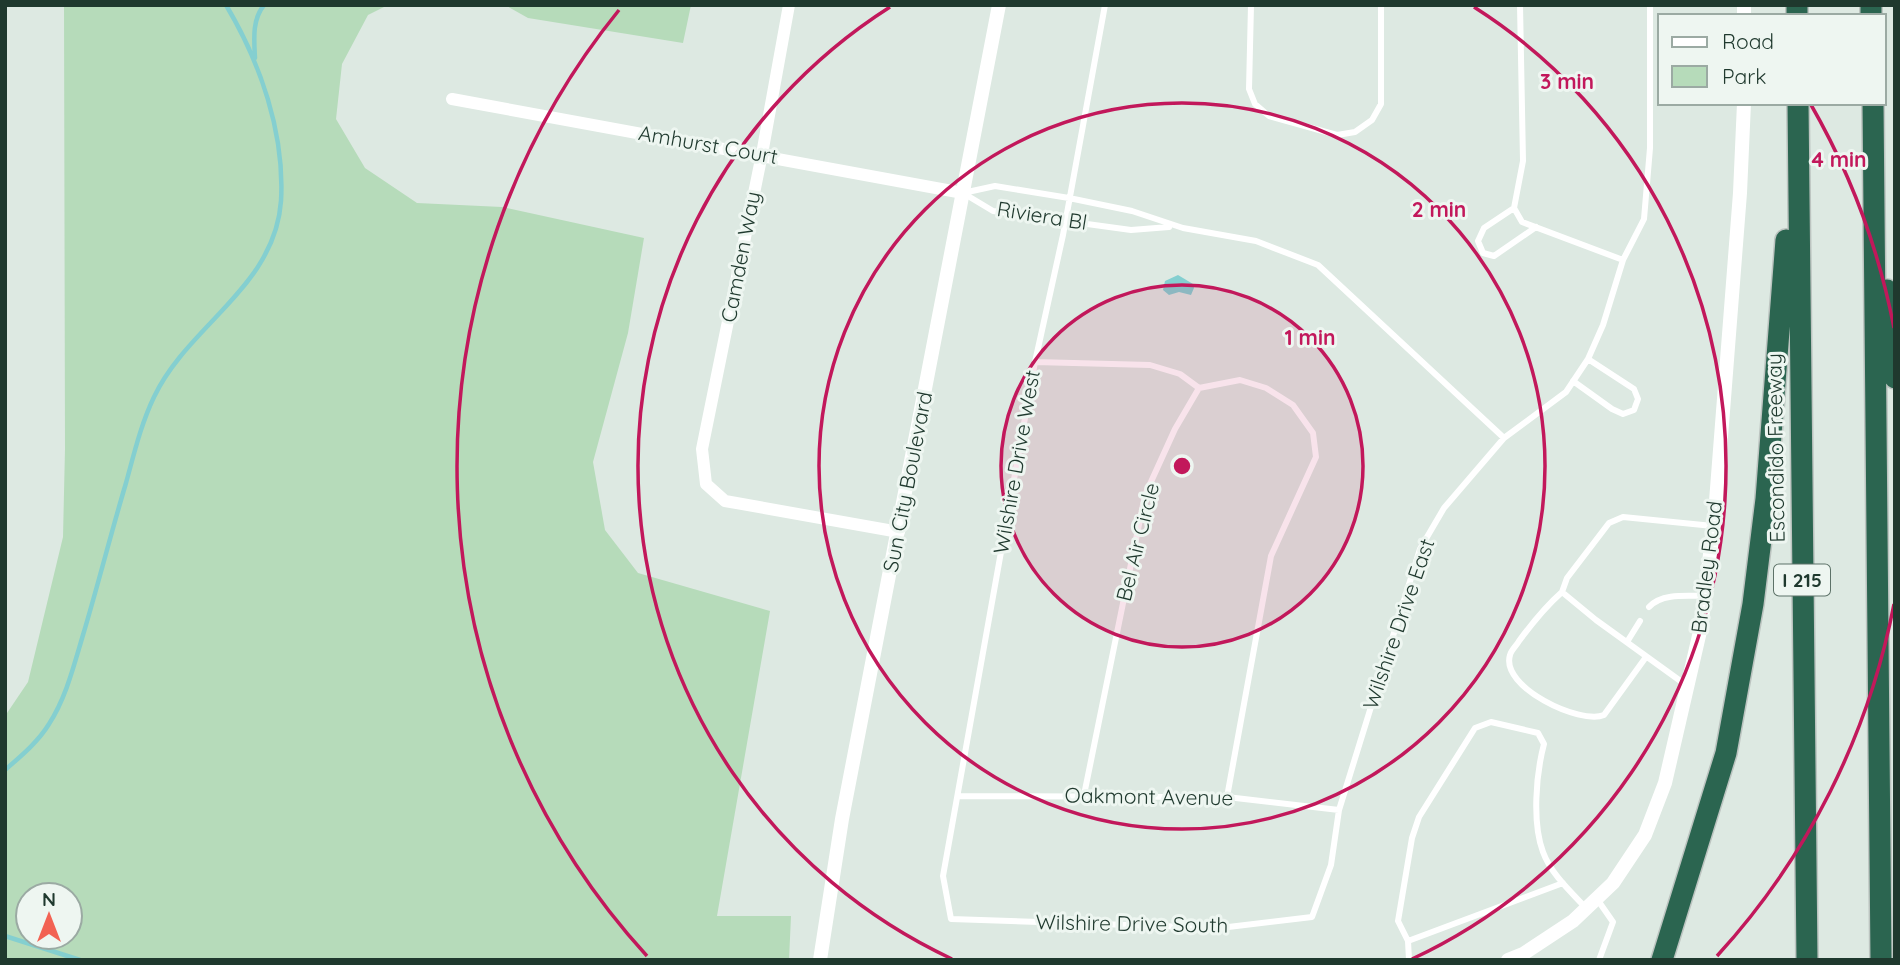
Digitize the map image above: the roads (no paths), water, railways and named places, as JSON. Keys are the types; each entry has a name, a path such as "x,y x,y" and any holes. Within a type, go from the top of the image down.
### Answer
{"highway":[{"name":"Escondido Freeway","path":"1798,105 1807,960"},
{"path":"1872,105 1881,960"},
{"path":"1873,127 1895,378"},
{"path":"1662,960 1726,753 1753,604 1766,499 1787,234 1799,201"}],"street":[{"name":"Camden Way","path":"789,5 762,155 702,449 706,484 724,501 899,531"},
{"name":"Sun City Boulevard","path":"820,960 842,819 999,5"},
{"name":"Amhurst Court","path":"452,99 962,193"},
{"name":"Bradley Road","path":"1508,960 1523,954 1573,921 1613,883 1645,835 1665,783 1701,627 1705,596 1740,193 1744,105"}],"lane":[{"name":"Wilshire Drive West","path":"951,919 943,876 1035,362 1066,221 1105,5"},
{"path":"1251,5 1249,89 1255,104 1269,116 1336,135 1355,132 1372,120 1381,104 1381,5"},
{"path":"1520,5 1523,161 1514,208 1522,222 1623,260"},
{"name":"Wilshire Drive East","path":"1312,917 1331,865 1339,810 1420,549 1444,508 1504,438 1566,392 1588,359 1603,325 1623,260 1644,219 1650,148 1650,5"},
{"name":"Riviera Bl","path":"962,193 995,186 1069,198 1132,211 1175,226 1256,241 1318,265 1504,438"},
{"name":"Riviera Bl","path":"962,193 993,211 1131,230 1175,226"},
{"path":"1514,208 1484,228 1478,241 1483,253 1494,256 1536,227"},
{"path":"1573,381 1612,409 1623,414 1634,410 1638,399 1634,389 1588,359"},
{"path":"1035,362 1150,365 1180,374 1199,388 1240,380 1266,388 1293,405 1313,433 1316,457 1271,556 1227,797"},
{"name":"Bel Air Circle","path":"1084,795 1145,495 1175,429 1199,388"},
{"path":"1646,657 1604,715 1595,719 1555,707 1523,686 1511,673 1510,655 1541,611 1562,592 1567,578 1609,523 1623,517 1713,526"},
{"path":"1562,592 1687,686"},
{"path":"1649,607 1652,603 1672,596 1705,596"},
{"path":"1627,642 1640,621"},
{"path":"1409,960 1408,940 1398,921 1412,838 1419,817 1475,728 1491,722 1538,733 1544,744 1539,764 1536,809 1543,853 1563,883 1613,922 1599,960"},
{"name":"Oakmont Avenue","path":"959,796 1227,797 1339,810"},
{"path":"1408,940 1563,883"},
{"name":"Wilshire Drive South","path":"951,919 1220,928 1312,917"}],"water":[{"path":"1178,275 1193,284 1191,295 1179,292 1169,295 1163,290 1165,281"}],"waterway":[{"path":"5,770 45,731 65,692 138,439 154,397 187,348 247,282 263,258 275,231 281,201 281,175 274,124 250,50 226,5"},
{"path":"255,58 256,23 264,5"},
{"path":"5,936 80,960"}]}
